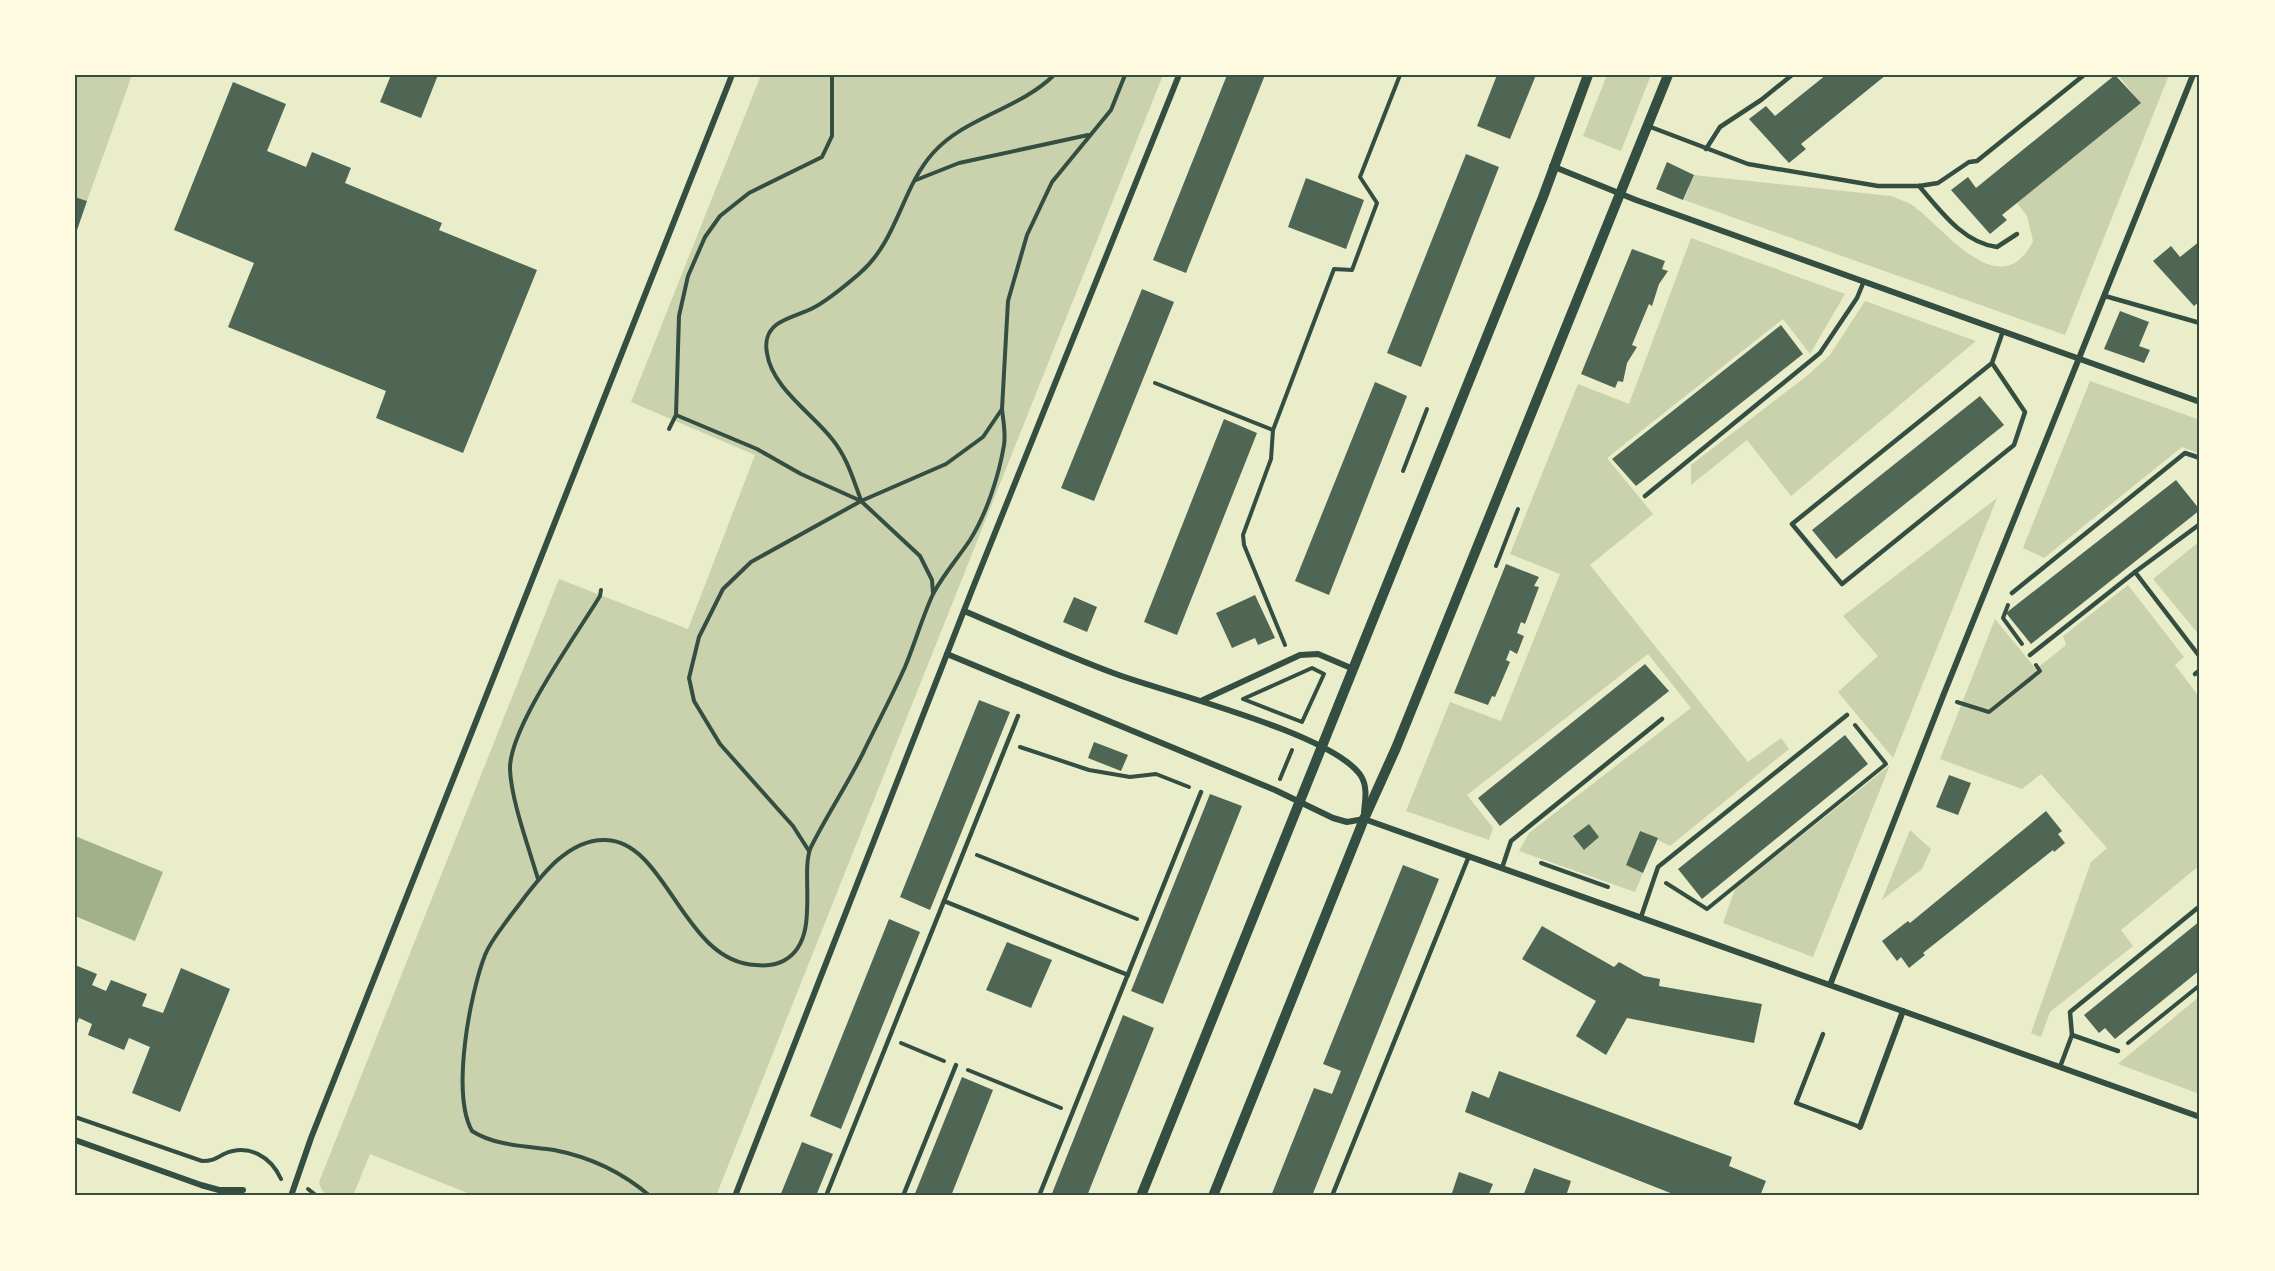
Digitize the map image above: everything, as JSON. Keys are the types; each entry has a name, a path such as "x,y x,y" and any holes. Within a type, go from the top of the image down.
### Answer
{"street":[{"path":"291,1196 328,1095 732,75"},
{"path":"735,1196 964,611 1179,75"},
{"path":"1141,1196 1543,197 1552,166 1588,75"},
{"path":"1213,1196 1364,819 1396,748 1668,75"},
{"path":"1830,985 1943,696 2193,75"},
{"path":"1552,166 1620,194 2200,402"},
{"path":"964,611 1117,674 1203,700 1321,747 1351,766 1361,776 1365,788 1364,819"},
{"path":"947,654 1347,822 1364,819 2200,1117"},
{"path":"1203,700 1300,655 1318,654 1352,668"},
{"path":"1860,1127 1903,1011"},
{"path":"75,1140 212,1188 243,1190"}],"lane":[{"path":"1706,150 1720,127 1761,100 1792,75"},
{"path":"1647,126 1706,150 1773,170 1878,186 1919,186 1946,180 1969,162 1977,161 2084,75"},
{"path":"1919,186 1957,227 1986,246 2002,246 2017,234"},
{"path":"1645,496 1820,353 1857,298 1864,281"},
{"path":"2104,296 2200,323"},
{"path":"1992,363 2025,412 2014,445 1842,584 1792,524 1992,363 2003,331"},
{"path":"2012,593 2185,453 2200,458"},
{"path":"2030,655 2200,524"},
{"path":"2135,572 2200,657"},
{"path":"2195,674 2200,670"},
{"path":"1641,917 1658,867 1847,715"},
{"path":"826,1196 1018,716"},
{"path":"1502,868 1511,841 1662,719"},
{"path":"1039,1196 1201,792"},
{"path":"1332,1196 1469,856"},
{"path":"944,901 1128,975"},
{"path":"2060,1067 2072,1035 2070,1012 2200,906"},
{"path":"1823,1034 1797,1103 1860,1127"},
{"path":"2072,1035 2118,1051"},
{"path":"903,1196 956,1065"},
{"path":"209,1196 212,1188"}],"path":[{"path":"669,429 676,415 679,316 688,276 705,237 720,216 749,193 822,157 832,136 832,75"},
{"path":"861,501 843,455 771,368 765,342 776,325 824,301 872,261 892,231 916,180 933,153 955,135 1041,88 1054,75"},
{"path":"650,1196 625,1176 598,1162 556,1151 482,1137 470,1127 466,1110 464,1048 480,972 491,943 538,880 562,857 586,843 607,840 617,842 639,855 653,869 710,944 737,962 764,965 785,960 792,955 801,936 809,902 809,851 861,758 890,698 933,594 971,538 989,496 1005,442 1002,409 1008,301 1027,235 1052,182 1088,135 1111,110 1125,75"},
{"path":"1285,645 1244,545 1243,535 1265,482 1271,459 1273,430 1334,269 1352,270 1377,203 1360,177 1400,75"},
{"path":"916,180 959,163 1088,135"},
{"path":"1155,384 1273,430"},
{"path":"809,851 793,826 720,744 693,701 689,678 699,637 715,603 730,579 751,562 779,544 861,501 946,464 983,437 1002,409"},
{"path":"1403,471 1427,409"},
{"path":"676,415 757,449 801,474 861,501 920,556 929,574 933,594"},
{"path":"1496,566 1518,509"},
{"path":"538,880 513,786 511,752 526,717 600,596 601,590"},
{"path":"1957,702 1989,712 2040,671 2003,618 2012,593"},
{"path":"1312,668 1324,674 1302,722 1243,699 1312,668"},
{"path":"1655,877 1707,909 1886,764 1847,715"},
{"path":"1008,743 1089,770 1130,777 1156,774 1201,792"},
{"path":"1281,776 1292,750"},
{"path":"965,850 1149,924"},
{"path":"1541,864 1608,887"},
{"path":"2118,1051 2200,985"},
{"path":"889,1038 1073,1113"},
{"path":"75,1117 202,1161 214,1161 234,1151 252,1151 272,1163 282,1180"},
{"path":"309,1190 317,1196"}],"shaded area":[{"path":"75,75 132,75 87,201 75,197"},
{"path":"761,75 1163,75 716,1196 475,1196 370,1154 353,1196 327,1195 319,1182 559,579 688,629 755,455 631,402"},
{"path":"1607,75 1651,75 1621,151 1583,136"},
{"path":"2118,75 2169,75 2065,335 1684,200 1694,175 1891,196 1912,205 1972,256 1989,264 2005,266 2020,259 2033,241 2027,216 2017,203 2140,103"},
{"path":"1691,238 1845,294 1810,354 1783,319 1607,458 1653,514 1590,565 1748,762 1781,738 1789,749 1670,846 1640,831 1626,865 1643,873 1635,892 1519,851 1529,833 1691,708 1648,654 1467,795 1493,828 1489,840 1406,811 1450,702 1501,721 1560,574 1510,554 1578,384 1629,404"},
{"path":"1865,301 1976,341 1791,496 1747,440 1691,485 1691,465 1808,375 1830,355"},
{"path":"2090,381 2200,420 2200,454 2182,447 2044,558 2023,548"},
{"path":"1997,498 1893,758 1838,692 1878,656 1843,616"},
{"path":"2200,541 2200,636 2153,579"},
{"path":"2128,585 2184,657 2175,665 2200,698 2200,865 2121,930 2133,946 2050,1012 2041,1037 2031,1033 2091,862 2107,848 2041,774 2022,789 1940,759 1995,619 2036,669 2066,645 2063,636"},
{"path":"1890,765 1813,957 1723,923 1735,889"},
{"path":"1910,830 1931,849 1922,869 1882,900"},
{"path":"75,836 163,872 135,941 75,916"},
{"path":"2200,996 2200,1094 2118,1064"}],"building":[{"path":"391,75 438,75 421,118 380,102"},
{"path":"1227,75 1265,75 1186,273 1153,260"},
{"path":"1497,75 1536,75 1510,139 1477,126"},
{"path":"1826,75 1886,75 1801,144 1806,149 1789,163 1749,119 1766,106 1775,116"},
{"path":"2115,75 2141,103 2002,215 2007,220 1990,234 1951,190 1968,177 1976,188"},
{"path":"233,82 286,104 267,151 306,167 312,152 351,168 345,183 442,223 439,230 537,270 463,453 376,418 386,391 228,327 254,263 174,230"},
{"path":"1466,154 1499,167 1421,367 1387,353"},
{"path":"1667,162 1694,175 1683,200 1656,189"},
{"path":"1306,178 1364,200 1346,249 1288,227"},
{"path":"75,197 87,201 75,236"},
{"path":"2200,241 2200,301 2194,306 2153,261 2171,246 2180,257"},
{"path":"1632,249 1665,261 1662,269 1668,271 1659,284 1652,306 1649,304 1632,345 1637,347 1627,363 1623,382 1618,381 1615,388 1581,374"},
{"path":"1142,289 1174,302 1094,501 1061,488"},
{"path":"2120,311 2149,322 2139,346 2150,350 2144,363 2104,349"},
{"path":"1781,325 1803,354 1636,486 1612,459"},
{"path":"1375,382 1407,396 1329,595 1295,581"},
{"path":"1980,396 2004,425 1836,559 1812,530"},
{"path":"1224,419 1257,433 1177,635 1144,622"},
{"path":"2176,480 2200,510 2031,644 2006,613"},
{"path":"1506,564 1539,577 1534,586 1539,587 1525,624 1521,622 1517,633 1524,636 1517,654 1510,650 1506,660 1510,662 1495,697 1492,696 1488,705 1454,693"},
{"path":"1255,595 1275,638 1258,645 1255,638 1232,648 1216,613"},
{"path":"1074,597 1097,607 1087,632 1063,622"},
{"path":"1645,664 1669,691 1500,826 1478,798"},
{"path":"979,700 1010,712 930,910 900,897"},
{"path":"1845,735 1868,764 1702,899 1678,869"},
{"path":"1094,742 1128,755 1121,771 1088,758"},
{"path":"1949,775 1971,783 1958,815 1936,807"},
{"path":"1210,794 1242,806 1163,1004 1131,991"},
{"path":"2046,811 2062,831 2058,834 2065,843 2054,852 2053,850 1923,953 1925,955 1909,968 1901,957 1897,961 1882,941 1908,921 1910,923"},
{"path":"1589,824 1599,837 1584,850 1573,836"},
{"path":"1640,831 1658,838 1643,873 1626,865"},
{"path":"1403,865 1439,879 1312,1196 1271,1196 1314,1088 1332,1094 1341,1071 1323,1064"},
{"path":"889,919 920,932 841,1129 810,1116"},
{"path":"2200,921 2200,970 2115,1039 2105,1028 2099,1033 2084,1015"},
{"path":"1542,926 1614,967 1619,962 1644,976 1660,979 1659,986 1762,1004 1754,1043 1627,1018 1606,1055 1576,1036 1596,1001 1522,959"},
{"path":"1007,942 1052,960 1031,1008 986,990"},
{"path":"75,965 97,974 92,985 106,991 111,980 147,994 142,1006 163,1013 181,968 230,989 180,1112 132,1093 150,1047 129,1038 124,1050 88,1035 92,1024 79,1018 75,1029"},
{"path":"1123,1015 1154,1028 1087,1196 1051,1196"},
{"path":"1499,1071 1732,1157 1729,1166 1766,1181 1760,1196 1678,1196 1465,1112 1472,1091 1489,1098"},
{"path":"962,1077 993,1090 951,1196 914,1196"},
{"path":"802,1142 833,1154 816,1196 780,1196"},
{"path":"1534,1168 1571,1181 1566,1196 1523,1196"},
{"path":"1459,1172 1493,1184 1488,1196 1451,1196"}]}
